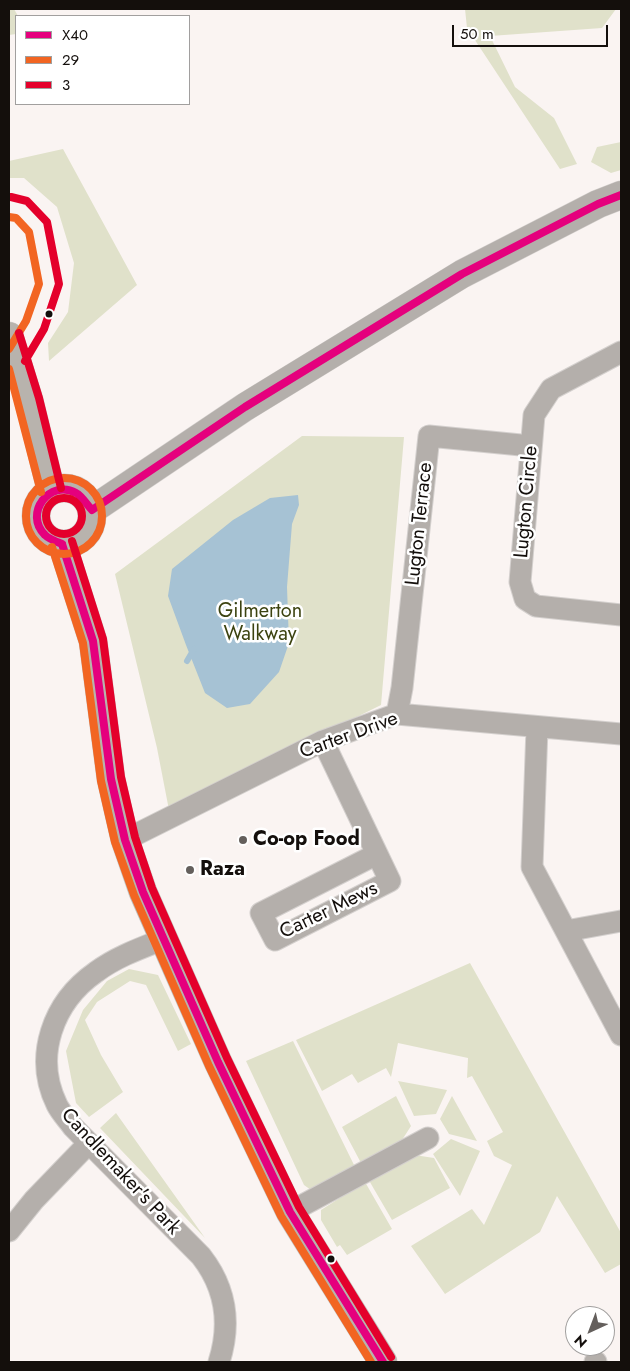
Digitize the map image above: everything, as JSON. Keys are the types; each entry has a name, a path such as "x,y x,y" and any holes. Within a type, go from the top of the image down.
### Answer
{"main road":[{"path":"9,336 29,400 51,490"},
{"path":"63,488 76,490 85,498 92,510 91,524 85,535 74,542 62,544 46,537 37,521 36,512 39,503 51,490 63,488"},
{"path":"62,544 93,640 111,779 125,840 143,892 218,1062 290,1212 383,1362"}],"street":[{"path":"92,510 245,407 462,274 598,204 621,195"},
{"name":"Lugton Circle","path":"621,352 551,389 534,415 520,582 525,598 536,606 621,615"},
{"name":"Lugton Terrace","path":"397,714 402,688 429,436 531,446"},
{"name":"Carter Drive","path":"125,840 323,741 397,714 536,728 621,734"},
{"path":"536,728 532,867 621,1035"},
{"name":"Carter Mews","path":"323,741 390,881 275,940 262,913 376,854"},
{"path":"566,931 621,921"},
{"name":"Candlemaker's Park","path":"164,938 96,971 81,984 57,1013 49,1036 46,1060 50,1086 58,1106 88,1144 201,1256 212,1271 222,1294 226,1323 225,1343 219,1362"},
{"path":"290,1212 428,1138"},
{"path":"9,1231 34,1200 88,1144"}],"green space":[{"path":"9,9 14,9 17,15 15,15 15,34 9,35"},
{"path":"465,9 616,9 602,28 490,36 515,87 554,118 577,164 560,169 467,28"},
{"path":"621,142 621,170 611,173 591,162 597,147"},
{"path":"63,149 137,285 49,361 48,343 68,312 74,263 57,207 24,178 9,178 9,161"},
{"name":"Gilmerton Walkway","path":"302,436 404,437 381,705 169,810 157,748 115,574"},
{"path":"470,963 621,1233 621,1264 605,1273 557,1196 540,1232 445,1294 411,1246 472,1209 484,1225 512,1165 494,1156 487,1141 503,1132 472,1076 467,1078 468,1058 398,1043 391,1077 386,1068 358,1083 352,1074 322,1091 296,1040"},
{"path":"129,969 158,975 191,1044 178,1051 146,985 130,981 97,1002 85,1020 101,1055 123,1092 89,1117 76,1103 66,1051 83,1010 107,981"},
{"path":"293,1041 356,1169 311,1190 304,1185 246,1061"},
{"path":"398,1081 447,1090 436,1114 414,1116"},
{"path":"396,1096 411,1126 402,1140 361,1163 342,1127"},
{"path":"452,1096 477,1141 449,1134 440,1119"},
{"path":"116,1113 205,1238 100,1128"},
{"path":"451,1139 480,1151 460,1196 433,1154"},
{"path":"408,1154 434,1158 450,1188 392,1220 367,1177"},
{"path":"365,1182 392,1229 347,1255 340,1245 337,1247 321,1220 321,1210"}],"water":[{"path":"298,495 299,505 292,524 287,587 289,643 279,672 250,704 227,708 205,693 186,645 168,596 172,569 233,520 270,498"}],"waterway":[{"path":"187,661 194,649"}],"transit line":[{"name":"X40","path":"92,510 245,407 462,274 598,204 621,195"},
{"name":"3","path":"11,197 27,201 47,222 59,284 44,329 25,361"},
{"name":"29","path":"9,217 16,218 29,232 39,284 26,321 9,349"},
{"name":"3","path":"19,333 39,398 61,488"},
{"name":"29","path":"9,369 41,492"},
{"name":"29","path":"64,478 78,481 91,489 99,502 102,516 99,530 91,543 78,551 64,554 50,551 37,543 29,530 26,516 29,502 37,489 50,481 64,478"},
{"name":"X40","path":"62,544 45,535 39,527 37,517 42,500 57,490 66,490 78,494 92,510"},
{"name":"3","path":"64,498 77,503 82,516 77,529 64,534 51,529 46,516 51,503 64,498"},
{"name":"3","path":"72,541 103,639 121,777 135,837 152,888 227,1058 299,1207 391,1357"},
{"name":"X40","path":"62,544 93,641 111,779 125,840 143,892 218,1062 290,1212 383,1362"},
{"name":"29","path":"52,547 83,643 101,781 115,842 134,895 209,1066 281,1216 371,1362"}],"place":[{"name":"Co-op Food","path":"243,840"},
{"name":"Raza","path":"190,870"}]}
